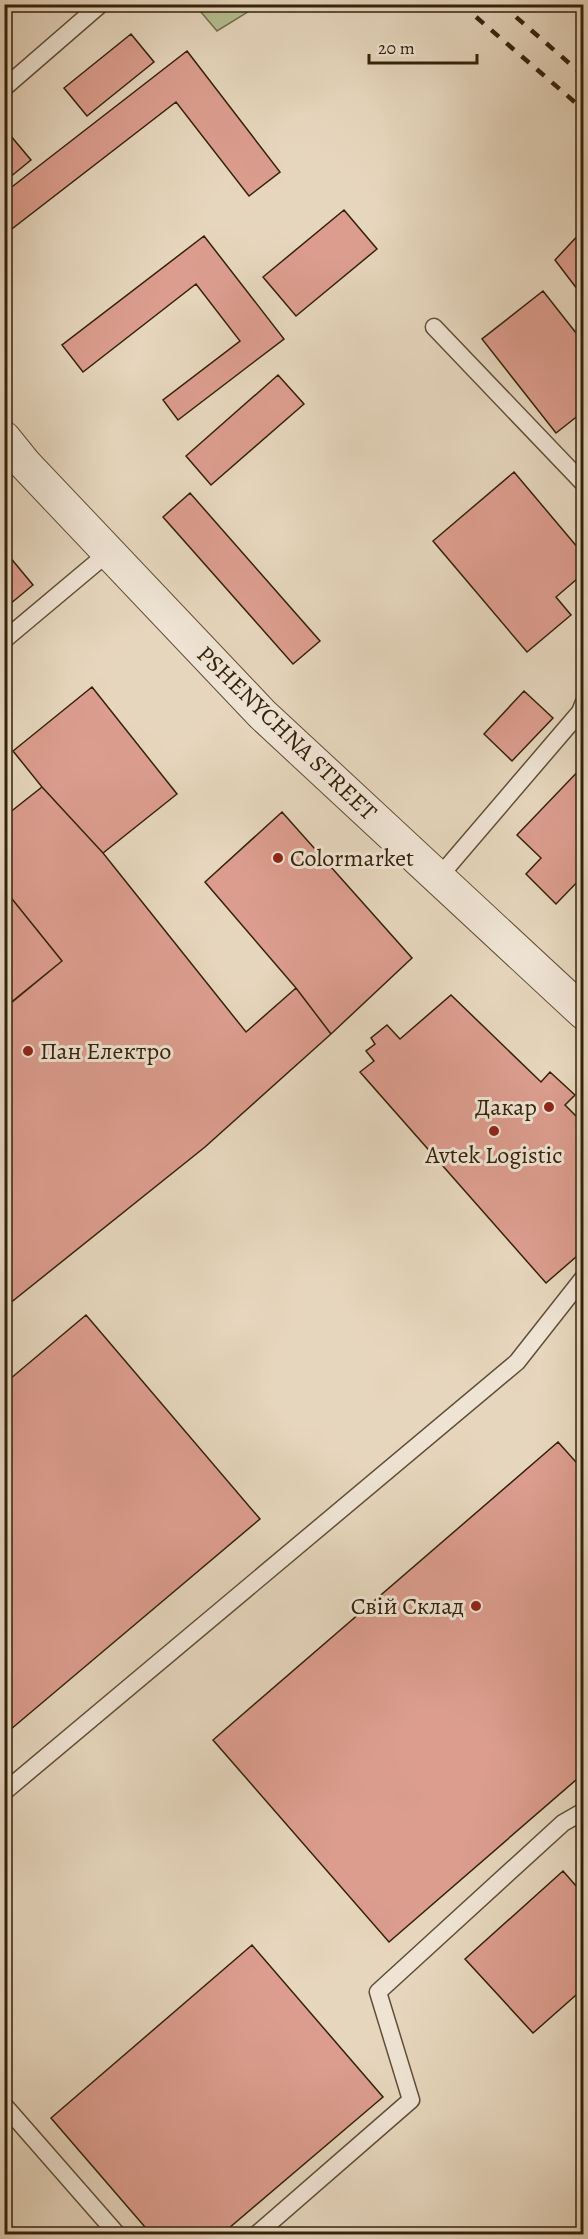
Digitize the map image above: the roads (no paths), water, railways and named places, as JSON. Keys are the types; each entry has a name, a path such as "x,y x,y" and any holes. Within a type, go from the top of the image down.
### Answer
{"street":[{"name":"PSHENYCHNA STREET","path":"4,438 25,464 262,714 584,1013"}],"lane":[{"path":"4,88 101,4"},
{"path":"434,327 584,484"},
{"path":"4,640 109,552"},
{"path":"438,878 580,712 584,702"},
{"path":"4,1792 517,1362 584,1277"},
{"path":"257,2235 411,2100 378,1992 563,1823 584,1811"},
{"path":"4,2105 117,2235"}],"railway":[{"path":"461,4 584,110"},
{"path":"501,4 584,76"}],"place":[{"name":"Colormarket","path":"278,858"},
{"name":"Пан Електро","path":"28,1051"},
{"name":"Дакар","path":"549,1107"},
{"name":"Avtek Logistic","path":"494,1131"},
{"name":"Свій Склад","path":"476,1606"}]}
